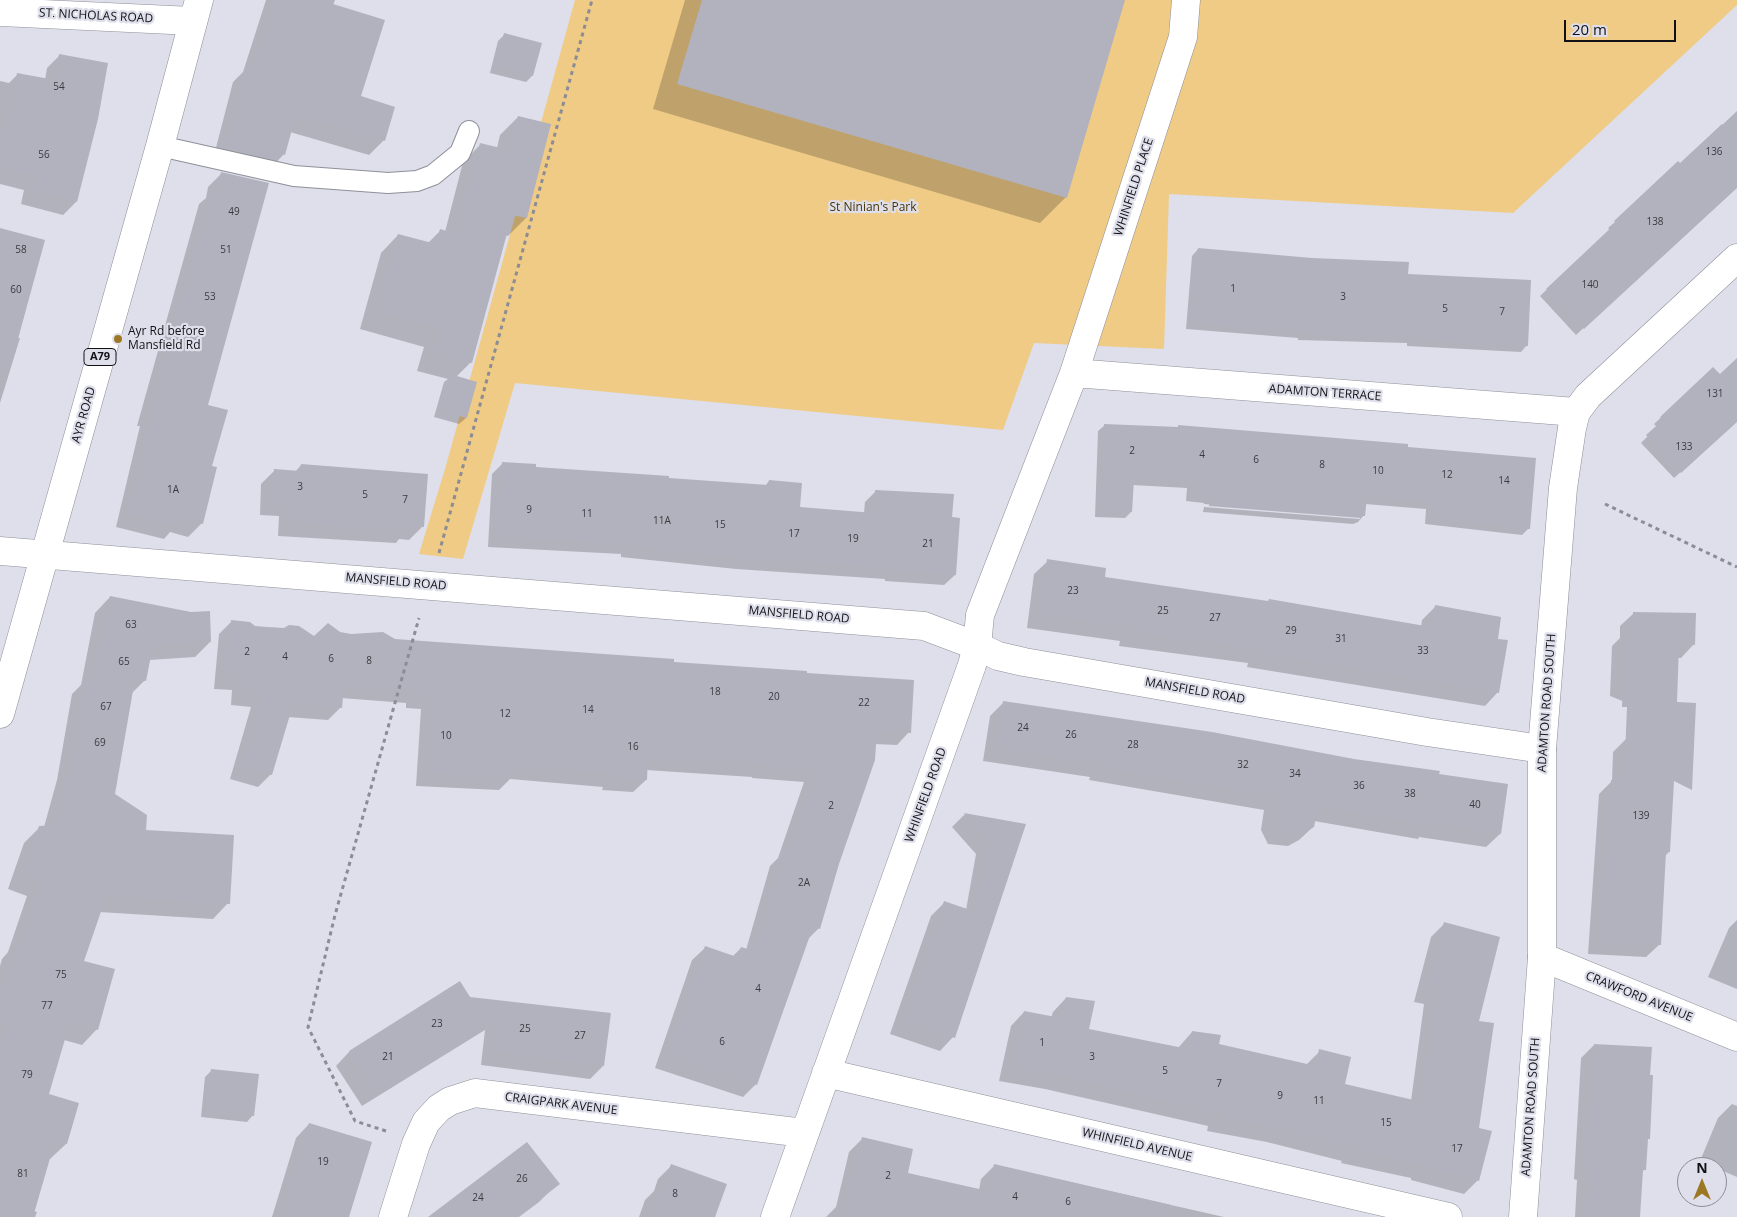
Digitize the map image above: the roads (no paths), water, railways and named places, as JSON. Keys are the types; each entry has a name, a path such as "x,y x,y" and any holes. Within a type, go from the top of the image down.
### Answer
{"street":[{"name":"WHINFIELD PLACE","path":"1074,373 1183,37 1186,0"},
{"name":"ST. NICHOLAS ROAD","path":"0,12 196,10"},
{"name":"AYR ROAD","path":"0,714 160,146 196,10"},
{"name":"ADAMTON ROAD SOUTH","path":"1524,1217 1542,957 1542,749 1563,488 1572,428 1576,412 1600,383 1737,258"},
{"name":"ADAMTON TERRACE","path":"1074,373 1576,412"},
{"name":"WHINFIELD ROAD","path":"775,1217 972,665 977,646 980,615 1074,373"},
{"name":"MANSFIELD ROAD","path":"0,551 924,626 998,656 1024,662 1427,732 1542,749"},
{"name":"CRAWFORD AVENUE","path":"1542,957 1737,1037"},
{"name":"WHINFIELD AVENUE","path":"826,1073 1448,1217"},
{"name":"CRAIGPARK AVENUE","path":"393,1217 416,1144 426,1122 439,1108 475,1093 804,1133"}],"lane":[{"path":"160,146 294,176 388,183 418,181 433,175 460,153 468,131"}],"place":[{"name":"Ayr Rd before Mansfield Rd","path":"118,339"}],"park label":[{"name":"St Ninian's Park","path":"873,208"}]}
